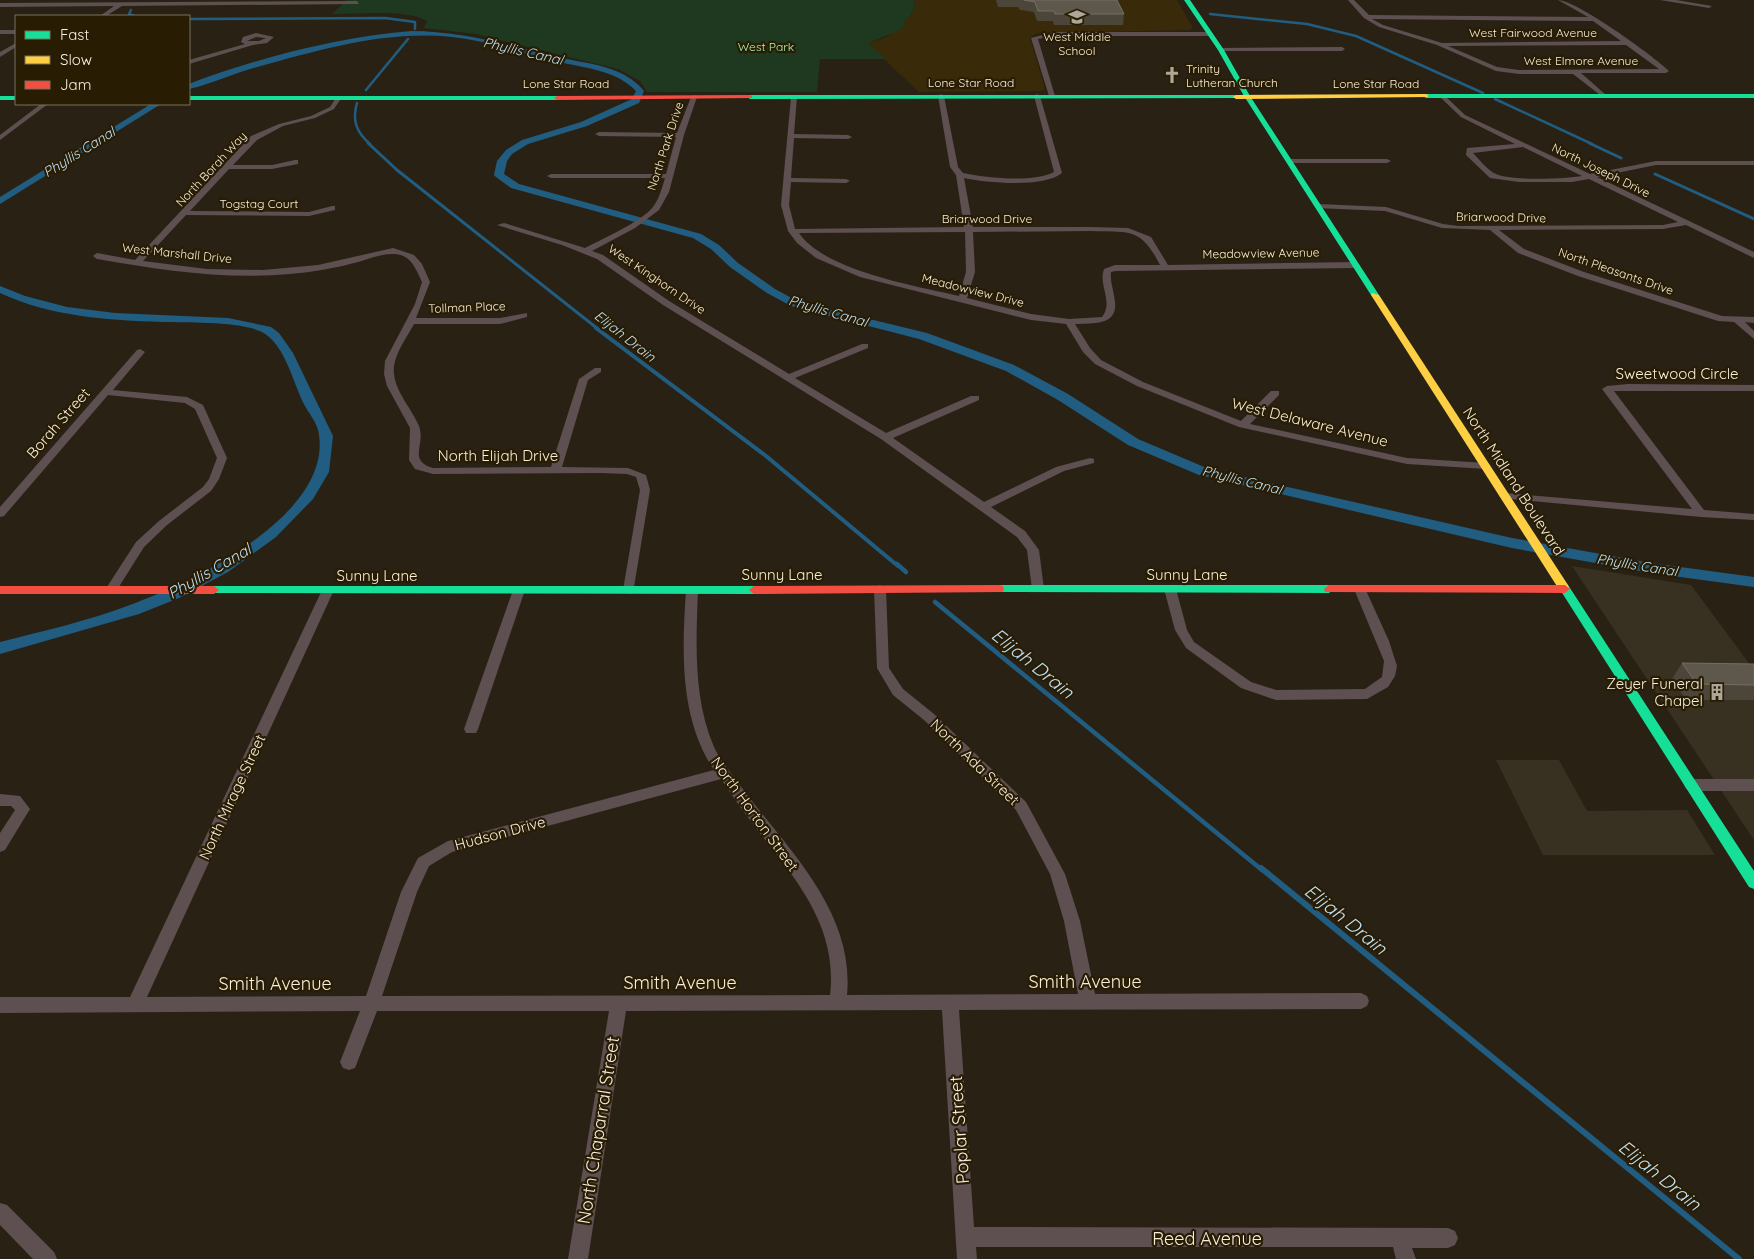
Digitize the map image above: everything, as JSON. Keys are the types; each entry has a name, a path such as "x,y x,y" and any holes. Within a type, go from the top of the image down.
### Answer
{"street":[{"path":"17,4 24,0"},
{"name":"North Midland Boulevard","path":"1187,0 1221,50 1318,206 1754,883"},
{"path":"1351,0 1366,17 1381,26 1439,44"},
{"path":"1561,0 1593,18 1626,43"},
{"path":"1663,0 1709,6"},
{"path":"0,4 121,4 196,1 357,3"},
{"path":"105,15 121,4"},
{"path":"1366,17 1593,18"},
{"path":"0,32 15,32"},
{"path":"1052,96 1034,38 1037,36 1054,34 1210,34"},
{"name":"West Fairwood Avenue","path":"1439,44 1626,43"},
{"name":"West Elmore Avenue","path":"1439,44 1496,69 1519,72 1666,71 1626,43"},
{"path":"190,62 251,44"},
{"path":"0,55 15,45"},
{"path":"1221,50 1342,49"},
{"path":"1574,71 1609,96"},
{"path":"1584,71 1609,96"},
{"name":"Meadowview Drive","path":"794,96 785,205 792,231 800,241 819,256 863,275 1031,317 1069,322 1105,319 1111,313 1113,307 1105,281 1107,271 1131,267 1165,267"},
{"path":"941,96 954,167 960,175 970,247 970,280 968,290 962,300"},
{"path":"960,175 983,178 1040,179 1054,177 1058,173 1037,96"},
{"name":"North Joseph Drive","path":"1443,96 1463,116 1754,255"},
{"name":"Lone Star Road","path":"190,98 1754,96"},
{"name":"North Borah Way","path":"138,263 254,138 264,132 313,117 332,108 339,97"},
{"name":"North Park Drive","path":"585,251 635,224 655,210 665,192 680,135 694,97"},
{"path":"0,98 15,98"},
{"path":"0,138 44,105"},
{"path":"600,134 680,135"},
{"path":"791,136 848,136"},
{"path":"1524,145 1481,148 1470,150 1469,153 1486,172 1502,179 1572,180 1656,162 1754,162"},
{"path":"1290,161 1388,161"},
{"path":"228,167 272,167 295,162"},
{"path":"551,176 669,176"},
{"path":"787,180 846,181"},
{"name":"Briarwood Drive","path":"1318,206 1386,209 1442,226 1494,230 1663,227 1686,223"},
{"name":"Togstag Court","path":"184,213 309,214 332,208"},
{"name":"West Kinghorn Drive","path":"501,225 600,257 666,303 885,437 1022,534 1033,550 1038,589"},
{"name":"Briarwood Drive","path":"792,231 1090,229 1141,234 1150,240 1165,267"},
{"name":"North Pleasants Drive","path":"1494,230 1521,251 1581,274 1722,319 1754,320"},
{"name":"West Marshall Drive","path":"97,256 209,272 268,273 318,268 393,251 403,252"},
{"name":"North Elijah Drive","path":"403,252 416,259 426,282 419,304 390,361 389,374 392,386 415,428 414,460 419,467 432,471 628,471 641,475 646,490 629,590"},
{"name":"Meadowview Avenue","path":"1165,267 1356,265"},
{"name":"Tollman Place","path":"410,320 500,321 524,315"},
{"path":"1737,320 1754,336"},
{"name":"West Delaware Avenue","path":"1069,322 1086,350 1098,362 1140,384 1243,425 1407,461 1486,466"},
{"path":"787,378 865,346"},
{"name":"Borah Street","path":"0,514 140,352"},
{"path":"555,471 584,379 598,370"},
{"name":"Sweetwood Circle","path":"1701,514 1607,389 1628,387 1754,388"},
{"path":"105,392 187,400 199,407 222,458 214,480 198,498 163,523 140,545 111,590"},
{"path":"1243,425 1275,393"},
{"path":"885,437 975,398"},
{"path":"983,507 1060,469 1090,461"},
{"path":"1505,496 1579,500 1701,514 1754,517"},
{"name":"North Ada Street","path":"880,589 882,668 898,692 928,717 1021,806 1057,874 1072,921 1088,1001"},
{"path":"1170,589 1182,630 1190,645 1246,684 1276,695 1367,694 1380,688 1388,679 1392,665 1360,589"},
{"name":"Sunny Lane","path":"0,590 1565,589"},
{"name":"North Mirage Street","path":"136,1003 328,590"},
{"path":"471,729 519,590"},
{"name":"North Horton Street","path":"692,590 689,656 696,712 708,748 746,805 786,853 826,918 840,960 838,1001"},
{"name":"Hudson Drive","path":"349,1062 372,1002 409,892 422,862 448,847 724,773"},
{"path":"1691,785 1754,785"},
{"path":"0,800 15,800 24,809 0,846"},
{"name":"Poplar Street","path":"950,1001 967,1259"},
{"name":"Smith Avenue","path":"0,1005 372,1002 1361,1001"},
{"name":"North Chaparral Street","path":"578,1259 619,1002"},
{"path":"0,1212 47,1259"},
{"name":"Reed Avenue","path":"966,1237 1448,1238"},
{"path":"1400,1238 1406,1259"}],"shaded area":[{"path":"914,0 1177,0 1193,28 1189,30 1037,33 1030,38 1045,89 1042,91 919,92 867,43 885,38 903,23 912,14 915,5"},
{"path":"1572,566 1691,585 1754,670 1754,840"},
{"path":"1496,760 1559,760 1587,811 1687,810 1715,855 1543,855"}],"green space":[{"name":"West Park","path":"347,0 914,0 915,7 903,23 906,24 898,31 868,43 886,59 820,59 817,92 647,92 640,81 618,69 476,34 424,28 427,21 419,17 367,13 332,14"}],"building":[{"path":"1024,0 1117,0 1124,14 1055,14 1054,11 1038,11 1035,2"},
{"path":"1682,663 1754,664 1754,685 1697,684"}],"waterway":[{"name":"Elijah Drain","path":"131,10 129,14 132,15"},
{"path":"1210,14 1307,24 1356,36 1483,93"},
{"name":"Elijah Drain","path":"190,19 385,18 415,22 415,29"},
{"name":"Phyllis Canal","path":"190,87 241,69 313,50 352,41 411,34 451,35 479,39 615,73 625,78 640,91 636,101 584,124 525,142 509,152 502,161 499,175 515,186 697,236 715,247 734,265 771,291 795,304 923,336 1010,368 1063,397 1133,442 1204,472 1512,543 1651,568 1754,582"},
{"name":"Elijah Drain","path":"366,90 408,39"},
{"path":"1495,99 1592,144"},
{"name":"Elijah Drain","path":"357,103 356,125 361,135 370,144"},
{"name":"Phyllis Canal","path":"0,201 155,105"},
{"name":"Elijah Drain","path":"368,143 397,170 598,329"},
{"path":"1589,143 1621,158"},
{"path":"1655,174 1754,219"},
{"name":"Phyllis Canal","path":"0,289 21,299 67,311 115,316 228,322 251,325 267,330 287,353 324,428 326,436 322,472 308,496 291,515 247,552 197,582 133,610 0,648"},
{"name":"Elijah Drain","path":"596,328 766,456 898,566"},
{"name":"Elijah Drain","path":"897,564 906,572"},
{"name":"Elijah Drain","path":"935,602 1262,870"},
{"name":"Elijah Drain","path":"1261,868 1739,1259"}],"traffic: fast":[{"path":"1187,0 1221,50 1247,96 1375,295"},
{"path":"1426,96 1754,96"},
{"path":"750,97 1236,97"},
{"path":"0,98 15,98"},
{"path":"190,98 557,98"},
{"path":"1564,588 1754,883"},
{"path":"999,589 1329,589"},
{"path":"214,590 754,590"}],"traffic: slow":[{"path":"1236,97 1426,96"},
{"path":"1375,295 1564,588"}],"traffic: jam":[{"path":"557,98 750,97"},
{"path":"754,590 999,589"},
{"path":"1329,589 1565,589"},
{"path":"0,590 214,590"}],"place":[{"name":"West Middle School","path":"1077,17"},
{"name":"Trinity Lutheran Church","path":"1172,75"},
{"name":"Zeyer Funeral Chapel","path":"1717,692"}]}
